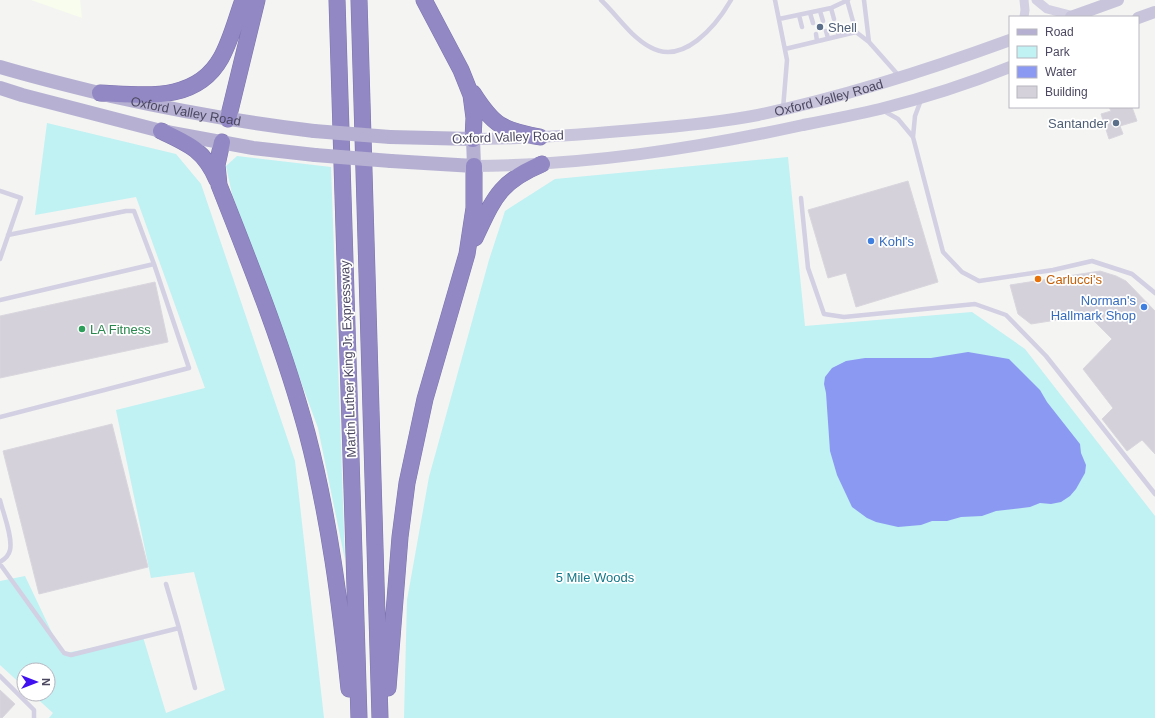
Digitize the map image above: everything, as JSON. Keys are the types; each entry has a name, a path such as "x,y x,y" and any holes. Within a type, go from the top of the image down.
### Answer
{"highway":[{"path":"100,93 143,95 167,94 196,84 212,71 222,56 243,0"},
{"path":"228,119 257,0"},
{"name":"Martin Luther King Jr. Expressway","path":"337,0 359,718"},
{"name":"Martin Luther King Jr. Expressway","path":"359,0 380,718"},
{"path":"424,0 467,84 484,110 496,122 514,131 540,137"},
{"path":"467,84 473,106 473,139"},
{"path":"161,131 184,141 202,155 214,172 272,321 296,394 312,454 335,573 352,718"},
{"path":"219,185 217,165 222,142"},
{"path":"467,254 491,204 497,195 520,174 542,164"},
{"path":"386,718 400,538 407,483 425,399 467,254 474,208 474,166"}],"main road":[{"path":"1073,16 1118,0"},
{"path":"1139,18 1155,12"},
{"name":"Oxford Valley Road","path":"0,67 28,76 100,93 166,108 228,119 314,131 390,137 473,139 540,137 685,125 758,115 842,95 900,77 1009,39"},
{"name":"Oxford Valley Road","path":"0,88 22,96 161,131 261,149 315,155 474,166 542,164 616,158 688,148 880,109 922,97 1009,67"},
{"path":"222,142 228,119"},
{"path":"473,139 474,166"}],"street":[{"path":"1024,0 1024,16"},
{"path":"1036,0 1047,9 1073,16"}],"lane":[{"path":"601,0 634,35 649,47 660,52 679,51 696,42 712,27 731,0"},
{"path":"775,0 787,60 783,109"},
{"path":"779,20 831,8 847,0 856,32 869,42 900,77"},
{"path":"864,0 869,42"},
{"path":"831,8 834,19"},
{"path":"820,10 823,21"},
{"path":"810,13 813,23"},
{"path":"799,15 802,27"},
{"path":"837,29 839,36"},
{"path":"826,31 828,38"},
{"path":"785,49 856,32"},
{"path":"816,34 817,41"},
{"path":"804,37 806,43"},
{"path":"922,97 915,116 913,137 943,252 962,272 979,282 1053,270 1092,261 1132,274 1155,293"},
{"path":"880,109 898,119 913,137"},
{"path":"0,191 21,198 0,259"},
{"path":"801,198 808,268 824,314 844,317 975,304 1006,315 1046,356 1155,494"},
{"path":"0,417 189,368 154,264 134,211 126,211 8,235"},
{"path":"0,300 154,264"},
{"path":"0,500 11,542 8,555 0,563 64,652 71,655 179,628"},
{"path":"166,584 194,688"},
{"path":"0,676 34,710 34,718"}],"shaded area":[{"path":"31,0 80,0 82,18"}],"green space":[{"path":"47,123 176,154 201,184 295,461 324,718 49,718 53,713 41,702 56,702 56,662 16,662 16,680 0,665 0,581 25,576 62,654 143,637 166,713 225,690 194,572 151,578 116,410 205,388 136,197 35,215"},
{"path":"237,156 331,167 345,560 318,428 232,194 226,166"},
{"name":"5 Mile Woods","path":"788,157 805,326 972,312 1025,349 1155,516 1155,718 404,718 407,600 429,477 489,260 505,211 555,179"}],"water":[{"path":"968,352 1009,359 1040,390 1047,402 1080,444 1081,453 1086,465 1085,473 1076,489 1070,496 1061,502 1051,504 1040,503 1030,507 996,511 982,516 961,517 947,521 932,521 921,525 898,527 876,522 867,518 852,507 837,475 830,451 824,384 825,377 832,368 846,361 865,358 931,358"}],"building":[{"name":"Santander","path":"1110,108 1132,108 1137,121 1120,126 1123,134 1109,139 1101,114 1111,111"},
{"name":"Kohl's","path":"908,181 938,282 856,307 846,273 828,278 808,210"},
{"path":"1100,271 1126,281 1155,311 1155,454 1142,440 1127,451 1102,419 1113,408 1083,369 1112,339 1088,315 1031,324 1018,314 1010,285"},
{"name":"LA Fitness","path":"155,282 168,342 0,378 0,316"},
{"path":"112,424 148,567 39,594 3,451"},
{"path":"0,690 15,704 2,718 0,718"}],"place":[{"name":"Shell","path":"820,27"},
{"name":"Santander","path":"1116,123"},
{"name":"Kohl's","path":"871,241"},
{"name":"Carlucci's","path":"1038,279"},
{"name":"Norman's Hallmark Shop","path":"1144,307"},
{"name":"LA Fitness","path":"82,329"}]}
